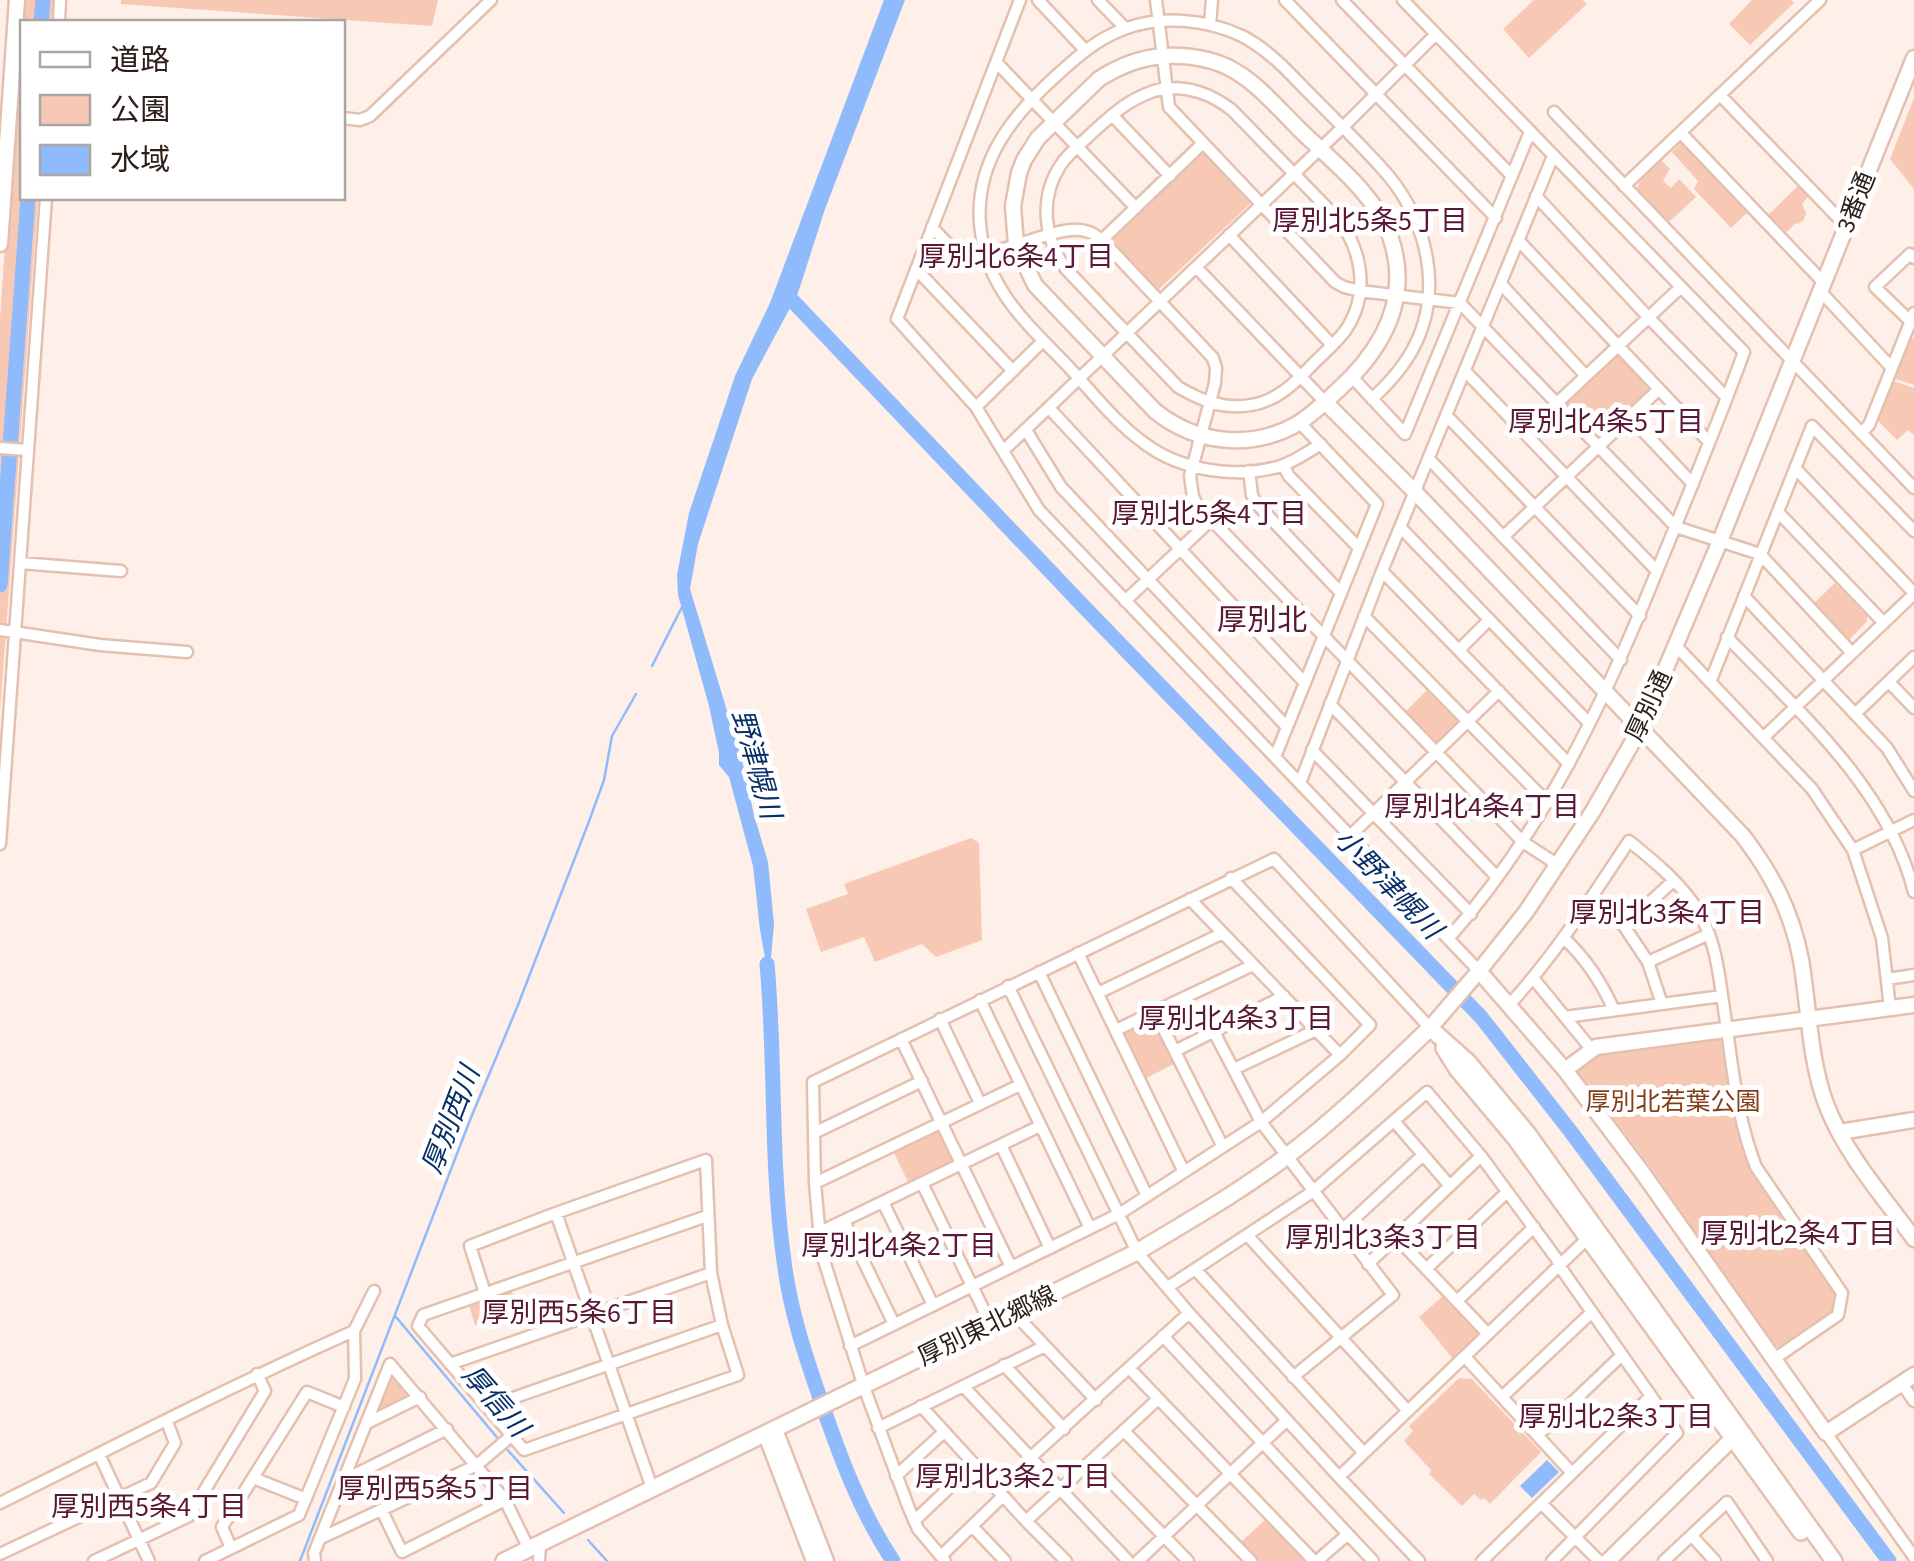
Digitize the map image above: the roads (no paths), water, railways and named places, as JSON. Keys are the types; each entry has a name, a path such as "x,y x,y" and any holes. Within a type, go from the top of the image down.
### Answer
{"main road":[{"name":"厚別東北郷線","path":"504,1561 536,1551 652,1488 1138,1252 1286,1157 1430,1028"},
{"path":"1430,1028 1468,1062 1528,1134 1592,1234 1822,1561"},
{"path":"1736,1434 1834,1561"}],"street":[{"path":"0,244 17,90 17,0"},
{"path":"345,118 360,120 370,116 490,0"},
{"path":"1020,0 897,319 976,407 1039,510 1448,939 1475,976 1509,1005 1565,1070 1642,1172 1914,1557"},
{"path":"1038,0 1085,50"},
{"path":"1098,0 1125,28"},
{"path":"1156,0 1168,107 1335,282 1360,291 1460,303 1676,527 1760,554 1852,653"},
{"path":"1210,25 1212,0"},
{"path":"1285,0 1496,218"},
{"path":"1342,0 1512,176"},
{"path":"1403,0 1744,352 1694,484 1606,694 1523,842 1448,939"},
{"path":"1624,186 1820,0"},
{"path":"1320,444 1283,465 1249,471 1208,470 1170,458 1146,445 1124,426 1005,298 985,253 980,210 984,181 1002,135 1031,98 1085,50 1125,28 1160,21 1210,25 1243,37 1274,57 1400,189 1414,215 1426,255 1427,299 1422,326 1408,358 1372,399"},
{"path":"1004,451 1436,34"},
{"path":"1195,56 1230,67 1254,84 1363,192 1383,220 1394,250 1396,295 1388,329 1368,360 1325,402 1277,433 1232,441 1201,435 1167,421 1035,286 1016,245 1013,206 1019,173 1038,138 1054,122 1099,79 1136,60 1195,56"},
{"name":"3番通","path":"1799,346 1914,58"},
{"path":"996,62 1136,208"},
{"path":"1165,88 1190,89 1213,96 1294,173 1350,236 1361,272 1352,318 1332,345 1282,394 1258,404 1235,407 1210,402 1178,387 1066,269 1054,250 1046,210 1050,187 1061,164 1112,115 1122,104 1165,88"},
{"path":"1720,96 1846,226"},
{"path":"1554,112 1914,488"},
{"path":"1112,115 1170,176"},
{"path":"1352,377 1405,434 1530,132"},
{"path":"1681,133 1891,367"},
{"path":"1102,240 1202,144"},
{"path":"1300,783 1346,660 1553,156"},
{"path":"1536,196 1727,398"},
{"path":"0,844 8,631 20,564 25,450 46,200"},
{"path":"932,227 958,252 970,254 1079,230 1090,232 1161,300 1213,358 1216,368 1190,476 1193,497 1523,842 1558,866"},
{"path":"1229,235 1332,345"},
{"path":"1518,240 1710,442"},
{"path":"1861,433 1869,425 1912,317 1876,287 1910,254 1914,258"},
{"path":"1196,267 1743,836 1766,867 1792,924 1826,1104 1861,1166 1914,1239"},
{"path":"916,269 1013,371"},
{"path":"1500,284 1586,376"},
{"path":"1556,404 1681,287"},
{"path":"976,407 1043,340"},
{"name":"厚別通","path":"1430,1028 1526,912 1640,729 1799,346"},
{"path":"1464,371 1658,571"},
{"path":"1504,537 1659,389"},
{"path":"1049,408 1305,682"},
{"path":"1446,415 1640,616"},
{"path":"1630,417 1694,484"},
{"path":"1275,758 1377,504 1299,422"},
{"path":"1711,680 1812,426 1914,531"},
{"path":"1026,430 1061,487 1287,727"},
{"path":"1,448 25,450"},
{"path":"1429,459 1621,660"},
{"path":"1283,465 1359,548"},
{"path":"1764,738 1914,594 1795,468"},
{"path":"1249,471 1256,503 1341,593"},
{"path":"1778,512 1884,623"},
{"path":"1126,601 1211,520"},
{"path":"1400,527 1589,723"},
{"path":"20,564 121,571"},
{"path":"1382,571 1569,764"},
{"path":"1744,596 1887,748 1914,791"},
{"path":"1364,616 1548,802"},
{"path":"1459,650 1490,620"},
{"path":"8,631 187,652"},
{"path":"1727,637 1795,708 1872,799 1902,856 1914,892"},
{"path":"1676,646 1812,789 1853,850 1882,938 1890,1008"},
{"path":"1856,713 1914,658"},
{"path":"1889,682 1914,708"},
{"path":"1350,836 1499,691"},
{"path":"1330,704 1497,877"},
{"path":"1312,750 1471,914"},
{"path":"1904,772 1914,763"},
{"path":"1853,850 1914,820"},
{"path":"1509,1005 1564,938 1628,842 1652,860 1697,910 1718,964 1741,1122 1756,1167 1842,1293 1838,1315 1774,1359"},
{"path":"1003,1496 943,1559 918,1529 878,1428 822,1251 815,1183 813,1082 1274,860 1430,1028"},
{"path":"850,1346 1119,1214 1262,1122 1370,1025 1231,878"},
{"path":"1624,926 1673,881"},
{"path":"1591,898 1624,926 1648,962 1662,1004"},
{"path":"1190,899 1340,1055"},
{"path":"1098,992 1223,933"},
{"path":"1648,962 1709,934"},
{"path":"1564,938 1600,979 1614,1010"},
{"path":"1078,953 1184,1172"},
{"path":"1116,1030 1253,965"},
{"path":"1039,972 1147,1196"},
{"path":"1887,979 1914,976"},
{"path":"1533,978 1592,1050"},
{"path":"1008,986 1138,1252 1338,1478 1419,1561"},
{"path":"1175,1051 1284,996"},
{"path":"1565,1017 1722,996"},
{"path":"980,1000 1090,1228"},
{"path":"1565,1070 1596,1047 1914,1004"},
{"path":"1155,1012 1224,1146"},
{"path":"940,1020 980,1103"},
{"path":"1234,1069 1316,1030"},
{"path":"1214,1032 1262,1122 1392,1295 1293,1376"},
{"path":"901,1039 1011,1267"},
{"path":"814,1133 922,1081"},
{"path":"815,1183 1020,1084"},
{"path":"1168,1287 1312,1192 1427,1092 1534,1228 1677,1433 1552,1561"},
{"path":"1840,1132 1914,1120"},
{"path":"1394,1121 1450,1186"},
{"path":"818,1233 1040,1126"},
{"path":"1001,1145 1050,1248"},
{"path":"1342,1230 1422,1154"},
{"path":"1368,1264 1481,1156"},
{"path":"484,1293 470,1246 706,1160 711,1273 738,1374 524,1450 509,1438 418,1326 423,1315 707,1216"},
{"path":"922,1183 991,1325"},
{"path":"1426,1269 1507,1192"},
{"path":"882,1202 933,1305"},
{"path":"556,1213 652,1488"},
{"path":"844,1221 894,1324"},
{"path":"1457,1301 1534,1228"},
{"path":"1338,1478 1592,1234"},
{"path":"1248,1236 1408,1411"},
{"path":"1396,1237 1488,1334"},
{"path":"1196,1270 1364,1453"},
{"path":"450,1364 711,1273"},
{"path":"206,1561 299,1514 355,1379 354,1331 374,1291"},
{"path":"1502,1397 1592,1312"},
{"path":"1014,1313 1096,1400"},
{"path":"1030,1458 1190,1313"},
{"path":"487,1407 722,1325"},
{"path":"0,1502 257,1374 354,1331"},
{"path":"1164,1336 1373,1561"},
{"path":"878,1428 1045,1346"},
{"path":"1538,1436 1622,1355"},
{"path":"1465,1357 1572,1473"},
{"path":"314,1561 390,1364 505,1500 536,1551"},
{"path":"1004,1366 1064,1430"},
{"path":"1130,1369 1315,1561 1348,1534"},
{"path":"94,1561 189,1516 265,1391 257,1374"},
{"path":"1826,1433 1908,1379 1914,1401"},
{"path":"963,1386 1128,1561"},
{"path":"231,1548 222,1527 307,1392 344,1407"},
{"path":"1482,1561 1651,1396"},
{"path":"366,1424 420,1397"},
{"path":"1026,1521 1158,1399"},
{"path":"921,1406 1066,1561"},
{"path":"1138,1561 1287,1420"},
{"path":"0,1558 151,1483 175,1443 167,1422"},
{"path":"344,1480 448,1430"},
{"path":"775,1430 814,1561"},
{"path":"775,1430 826,1561"},
{"path":"1124,1431 1251,1561"},
{"path":"896,1476 944,1432"},
{"path":"1608,1561 1736,1434"},
{"path":"320,1539 477,1465 509,1438"},
{"path":"99,1454 149,1561"},
{"path":"1091,1461 1188,1561"},
{"path":"914,1520 974,1464"},
{"path":"253,1478 306,1499"},
{"path":"382,1511 402,1552 505,1500"},
{"path":"1664,1561 1727,1502 1768,1561"},
{"path":"1541,1503 1598,1561"},
{"path":"972,1526 1004,1561"},
{"path":"1692,1536 1715,1561"}],"water":[{"path":"884,0 905,0 825,209 798,293 752,379 698,544 690,589 742,760 768,862 774,924 769,980 753,866 729,777 719,765 709,706 678,595 677,575 689,513 735,376 770,303"},
{"path":"1547,1460 1559,1472 1532,1498 1520,1486"}],"waterway":[{"path":"41,20 43,0"},
{"path":"0,585 28,200"},
{"name":"小野津幌川","path":"788,296 1481,1017 1889,1561"},
{"name":"厚別西川","path":"652,666 683,605"},
{"name":"厚別西川","path":"300,1561 588,824 604,780 612,736 636,694"},
{"name":"野津幌川","path":"767,964 777,1187 790,1297 809,1367 843,1463 870,1523 893,1561"},
{"name":"厚信川","path":"396,1317 500,1441"},
{"name":"厚信川","path":"505,1447 564,1513"},
{"name":"厚信川","path":"588,1540 607,1561"}],"district":[{"name":"厚別北5条5丁目","path":"1370,221"},
{"name":"厚別北6条4丁目","path":"1016,257"},
{"name":"厚別北4条5丁目","path":"1606,422"},
{"name":"厚別北5条4丁目","path":"1209,514"},
{"name":"厚別北","path":"1262,620"},
{"name":"厚別北4条4丁目","path":"1482,807"},
{"name":"厚別北3条4丁目","path":"1667,913"},
{"name":"厚別北4条3丁目","path":"1236,1019"},
{"name":"厚別北2条4丁目","path":"1798,1234"},
{"name":"厚別北3条3丁目","path":"1383,1238"},
{"name":"厚別北4条2丁目","path":"899,1246"},
{"name":"厚別西5条6丁目","path":"579,1313"},
{"name":"厚別北2条3丁目","path":"1616,1417"},
{"name":"厚別北3条2丁目","path":"1013,1477"},
{"name":"厚別西5条5丁目","path":"435,1489"},
{"name":"厚別西5条4丁目","path":"149,1507"}],"park label":[{"name":"厚別北若葉公園","path":"1673,1102"}]}
